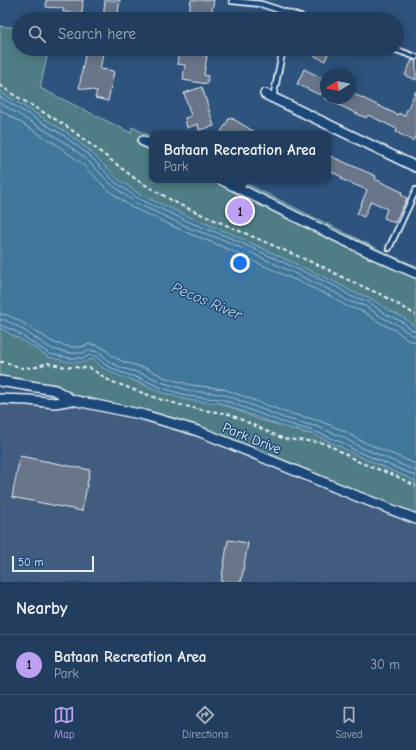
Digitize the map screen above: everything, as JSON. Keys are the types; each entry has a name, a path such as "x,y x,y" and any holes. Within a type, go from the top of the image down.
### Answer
{"street":[{"path":"269,96 416,167"},
{"path":"228,183 302,220 416,273"},
{"name":"Park Drive","path":"0,381 55,390 72,400 144,415 198,431 416,519"},
{"name":"Park Drive","path":"0,399 55,403 72,400"}],"lane":[{"path":"232,0 261,4 278,12"},
{"path":"404,53 416,57"},
{"path":"269,96 281,56"},
{"path":"389,248 416,190"}],"path":[{"path":"0,85 14,96 65,125 137,180 180,205 325,268 384,296 416,315"},
{"path":"0,362 5,362 22,368 36,367 47,363 66,367 90,368 110,381 162,400 197,409 229,414 284,439 329,445 359,462 396,476 416,486"}],"shaded area":[{"path":"0,399 72,400 144,415 416,519 416,582 0,582"}],"green space":[{"path":"0,26 12,27 12,56 47,56 40,88 131,133 132,127 149,136 149,183 245,183 392,256 416,266 416,328 403,317 390,311 368,297 352,292 339,284 227,232 196,220 139,194 118,179 91,152 66,132 0,92"},
{"path":"0,328 48,357 96,360 101,367 161,392 188,400 220,403 258,419 315,435 416,481 416,519 226,442 72,400 55,390 0,381"}],"water":[{"name":"Pecos River","path":"0,92 66,132 91,152 118,179 139,194 196,220 227,232 339,284 352,292 368,297 390,311 403,317 416,328 416,481 315,435 281,426 220,403 188,400 161,392 142,383 119,376 101,367 95,360 90,359 85,362 70,362 48,357 0,328"}],"building":[{"path":"46,0 83,0 82,12 63,12 63,8 46,7"},
{"path":"105,0 120,0 118,12 104,12"},
{"path":"191,0 214,0 211,12 189,12"},
{"path":"85,56 103,56 100,69 114,71 108,101 95,98 97,91 79,88"},
{"path":"178,56 207,56 204,75 208,76 207,84 183,80 185,65 177,64"},
{"path":"315,56 327,56 325,61"},
{"path":"412,60 416,61 416,80 405,75"},
{"path":"304,69 320,77 320,95 297,84"},
{"path":"202,87 214,126 199,130 198,124 187,128 185,118 191,116 184,93"},
{"path":"416,91 416,134 413,141 396,132 397,129 368,115 366,118 337,104 356,104 356,95 398,115 399,113 404,116"},
{"path":"230,117 253,131 222,131"},
{"path":"331,156 376,176 375,179 402,192 401,195 407,198 395,223 384,218 387,209 371,201 364,217 357,214 367,190 341,179 342,177 331,172"},
{"path":"20,456 90,470 82,511 12,497"},
{"path":"228,540 248,543 241,582 221,582"}],"place":[{"name":"Bataan Recreation Area","path":"240,211"}]}
